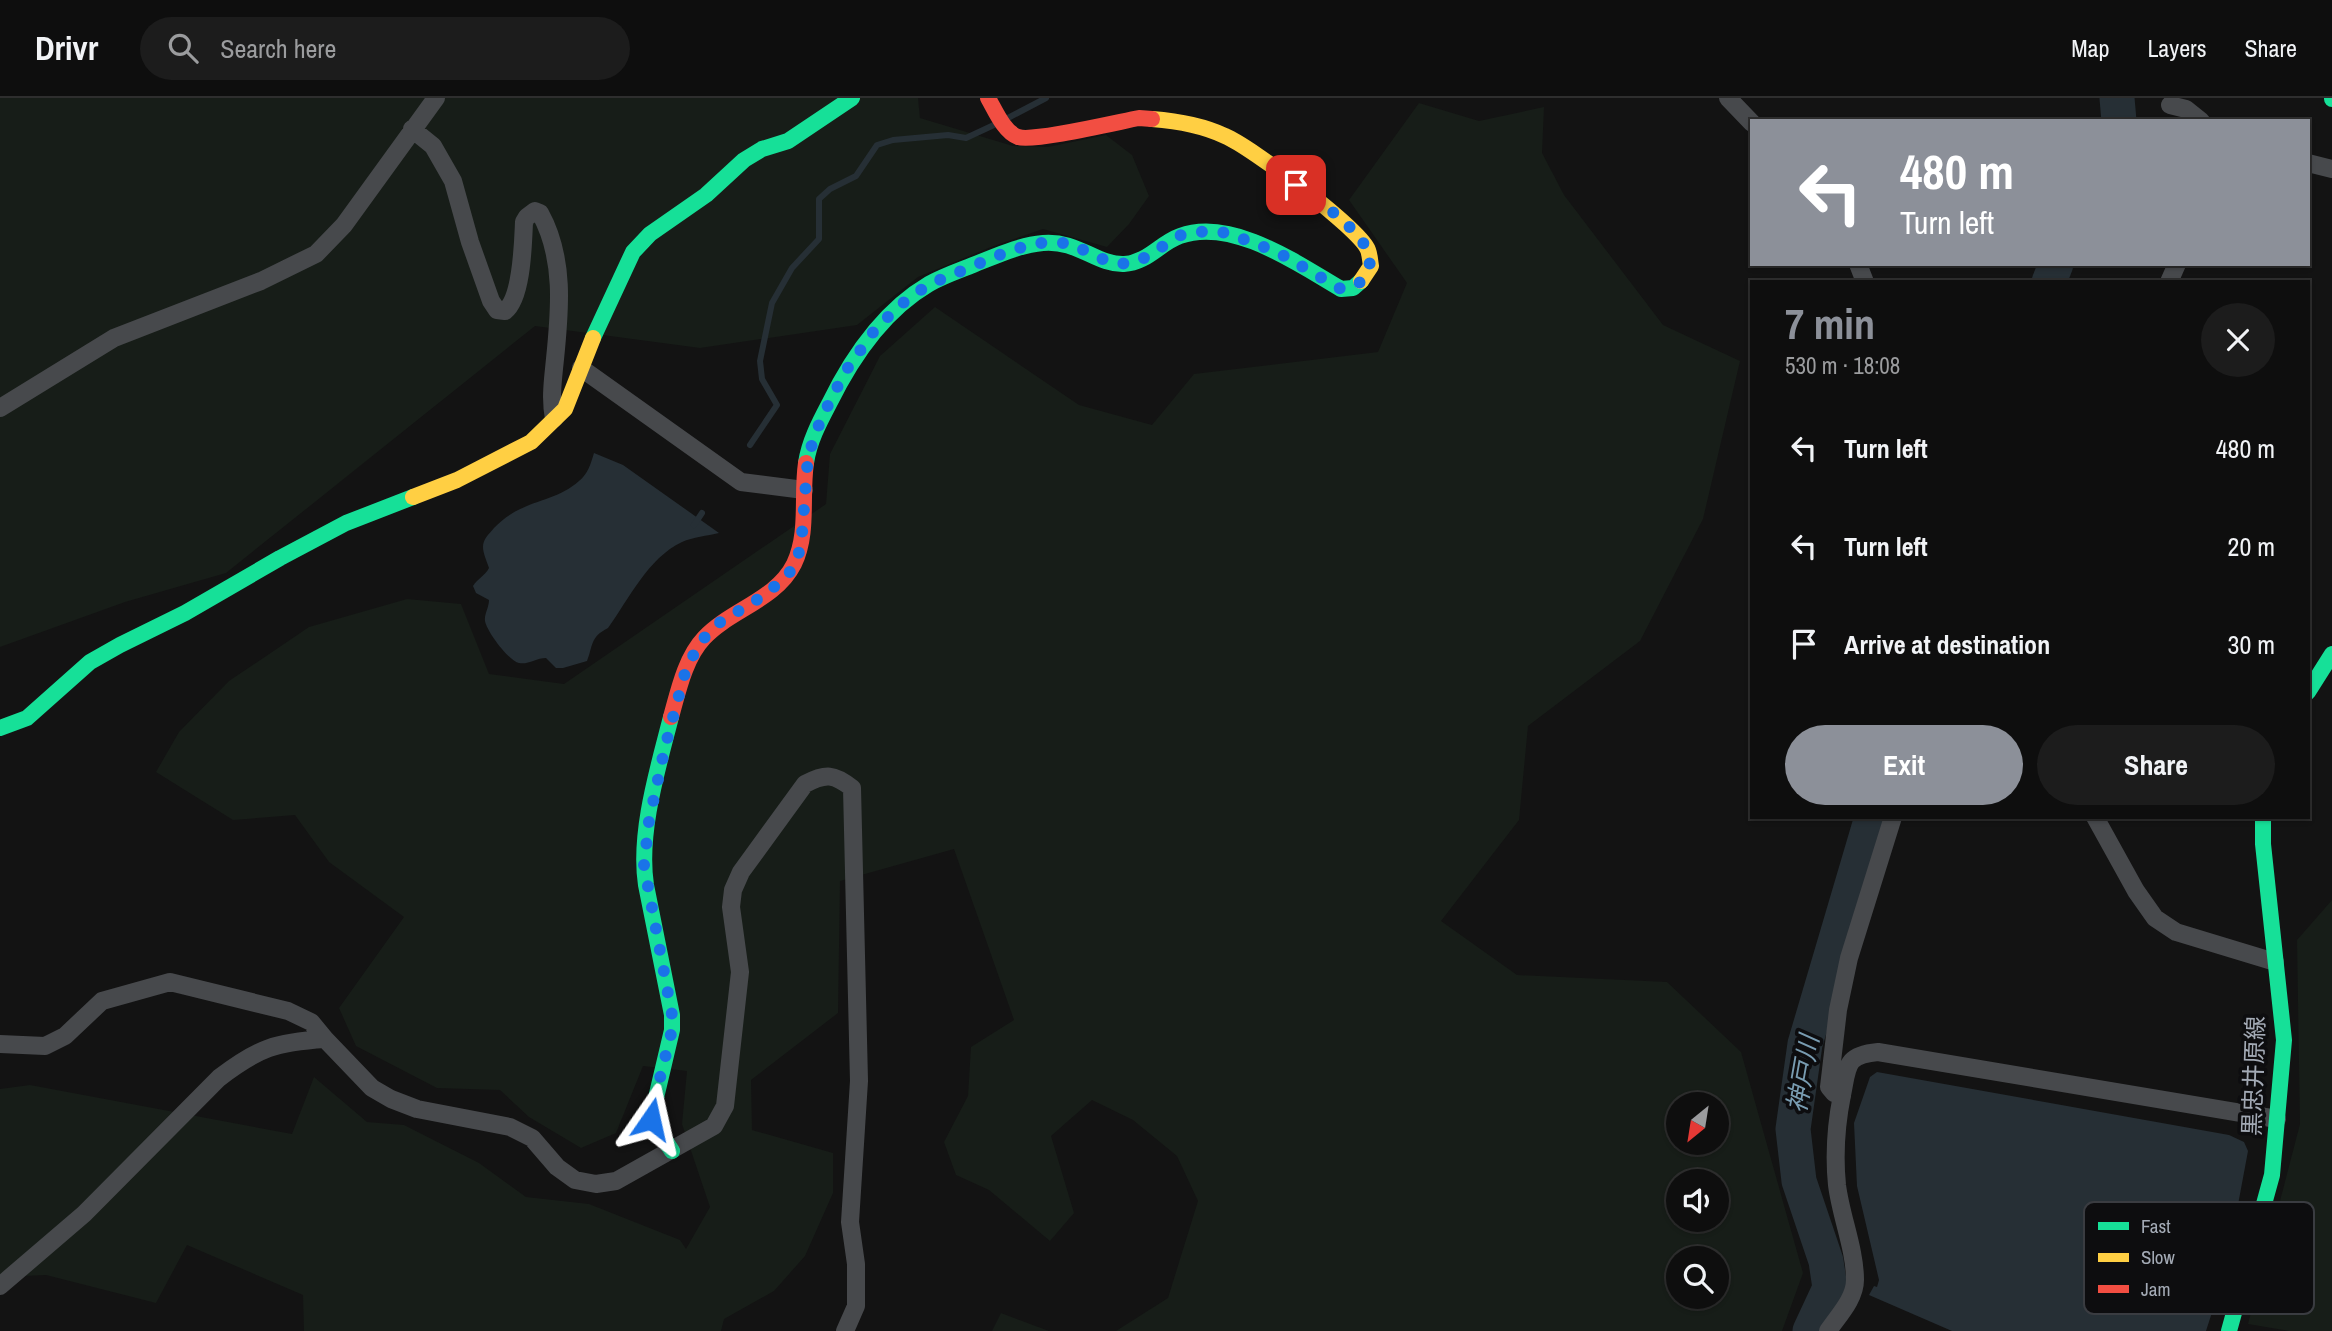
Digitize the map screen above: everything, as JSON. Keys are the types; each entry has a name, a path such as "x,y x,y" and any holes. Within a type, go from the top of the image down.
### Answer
{"street":[{"path":"0,408 114,338 261,281 316,254 344,225 436,98"},
{"path":"0,728 27,718 90,662 185,613 346,523 457,480 531,442 565,409 580,368 633,252 650,234 706,195 744,160 762,149 788,141 852,98"},
{"path":"1728,98 1750,121"},
{"path":"672,1152 651,1119 672,1030 667,987 644,865 649,821 665,747 685,673 699,643 719,623 763,596 793,568 801,547 808,456 821,419 845,372 874,331 900,305 928,285 1011,250 1050,243 1069,243 1109,262 1127,264 1144,258 1181,235 1206,231 1228,233 1279,253 1341,289 1353,288 1364,278 1371,266 1368,248 1354,231 1257,154 1226,136 1181,121 1139,118 1029,137 1019,136 1007,129 992,105"},
{"path":"2171,108 2186,109 2198,119"},
{"path":"412,129 433,146 453,181 470,242 497,310 505,311 513,304 527,216 535,211 540,213 548,227 556,258 561,302 551,402 554,419"},
{"path":"2310,164 2332,169"},
{"path":"580,368 741,482 804,490"},
{"path":"2310,689 2332,654"},
{"path":"0,1044 45,1046 65,1036 102,1001 170,982 288,1011 311,1023 372,1087 391,1099 417,1109 510,1127 531,1138 556,1167 575,1180 596,1184 616,1181 672,1152 714,1126 725,1106 740,972 731,907 733,890 741,872 805,783 820,776 839,777 852,788 859,1081 850,1222 856,1264 856,1306 845,1331"},
{"path":"1842,1096 1829,1087 1838,1010 1849,958 1892,819"},
{"path":"2096,819 2136,891 2155,918 2176,932 2275,962"},
{"name":"黒忠井原線","path":"2263,819 2263,844 2284,1040 2272,1175 2265,1202"},
{"path":"0,1286 84,1214 219,1078 244,1058 290,1041 325,1039"},
{"path":"1828,1331 1853,1294 1855,1279 1837,1186 1835,1151 1847,1069 1854,1058 1862,1054 1878,1052 2277,1119"},
{"name":"黒忠井原線","path":"2229,1331 2234,1314"}],"shaded area":[{"path":"0,98 918,98 920,118 1013,146 1048,147 1106,135 1132,155 1149,196 1129,224 1107,247 1043,229 918,277 857,325 700,348 535,326 226,573 125,602 0,647"},
{"path":"1419,103 1479,121 1544,107 1542,153 1564,195 1663,325 1740,361 1703,519 1640,641 1528,726 1519,820 1441,921 1517,975 1667,982 1741,1052 1803,1273 1782,1331 1116,1331 1168,1298 1198,1201 1177,1156 1133,1120 1092,1100 1051,1136 1074,1213 1050,1241 989,1190 956,1175 944,1142 968,1096 971,1047 1014,1020 954,849 840,881 838,1013 751,1080 752,1130 833,1153 833,1193 805,1256 774,1291 724,1319 721,1331 304,1331 303,1295 187,1245 156,1303 46,1275 0,1277 0,1089 30,1085 292,1134 314,1077 367,1122 404,1125 479,1163 526,1197 589,1204 680,1240 686,1249 710,1207 682,1124 687,1071 643,1066 616,1133 581,1148 529,1117 500,1090 437,1088 356,1046 339,1008 404,917 329,862 295,815 233,820 156,772 179,732 229,681 309,627 407,599 461,604 489,674 564,684 826,504 830,454 880,356 935,307 1079,405 1152,425 1194,374 1378,352 1407,283 1349,200"},
{"path":"594,453 623,465 719,533 682,542 659,558 640,580 608,628 595,638 587,661 563,668 556,668 546,658 519,663 504,652 490,632 485,619 489,600 476,593 473,586 489,568 484,542 504,519 526,506 559,494 579,481 587,472"},
{"path":"2332,900 2332,1331 2289,1331 2248,1324 2251,1314 2314,1314 2314,1202 2280,1202 2300,1124 2297,940"},
{"path":"1877,1072 2229,1135 2244,1142 2248,1151 2238,1202 2084,1202 2084,1314 2211,1314 2206,1331 1952,1331 1869,1295 1874,1286 1877,1287 1879,1280 1857,1186 1854,1123 1870,1077"},
{"path":"1001,1313 1049,1331 992,1331"}],"waterway":[{"path":"1006,119 1046,98"},
{"name":"神戸川","path":"2117,98 2119,119"},
{"path":"750,445 777,405 762,379 760,361 772,303 792,268 819,239 819,199 830,189 856,176 877,145 893,140 948,135 966,138 996,124"},
{"name":"神戸川","path":"2050,280 2055,266"},
{"path":"694,525 702,513"},
{"name":"神戸川","path":"1810,1331 1830,1288 1826,1261 1799,1181 1793,1129 1805,1044 1871,819"}],"traffic: fast":[{"path":"593,338 633,252 650,234 706,195 744,160 762,149 788,141 852,98"},
{"path":"806,463 815,433 838,386 870,336 883,321 929,284 1016,248 1055,243 1104,261 1124,264 1147,257 1180,236 1200,232 1221,233 1264,246 1341,289 1353,288 1361,281"},
{"path":"0,728 27,718 90,662 120,645 185,613 346,523 413,497"},
{"path":"2310,689 2332,654"},
{"path":"671,717 647,822 644,865 672,1015 672,1030 651,1119 672,1151"},
{"path":"2263,819 2263,844 2284,1040 2272,1175 2265,1202"},
{"path":"2229,1331 2234,1314"}],"traffic: slow":[{"path":"1152,119 1190,124 1225,136 1257,155 1303,189 1361,239 1368,250 1371,266 1361,281"},
{"path":"413,497 457,480 531,442 565,409 593,338"}],"traffic: jam":[{"path":"988,98 1004,126 1018,137 1041,137 1139,118 1152,119"},
{"path":"671,717 683,676 697,646 715,628 776,587 794,564 802,540 806,463"}],"route":[{"path":"651,1119 672,1030 672,1015 644,865 649,821 665,747 685,673 699,643 719,623 763,596 793,568 801,547 808,456 821,419 845,372 874,331 900,305 928,285 1011,250 1040,243 1069,243 1109,262 1127,264 1144,258 1181,235 1206,231 1228,233 1279,253 1341,289 1353,288 1364,278 1371,266 1368,248 1354,231 1296,185"}]}
